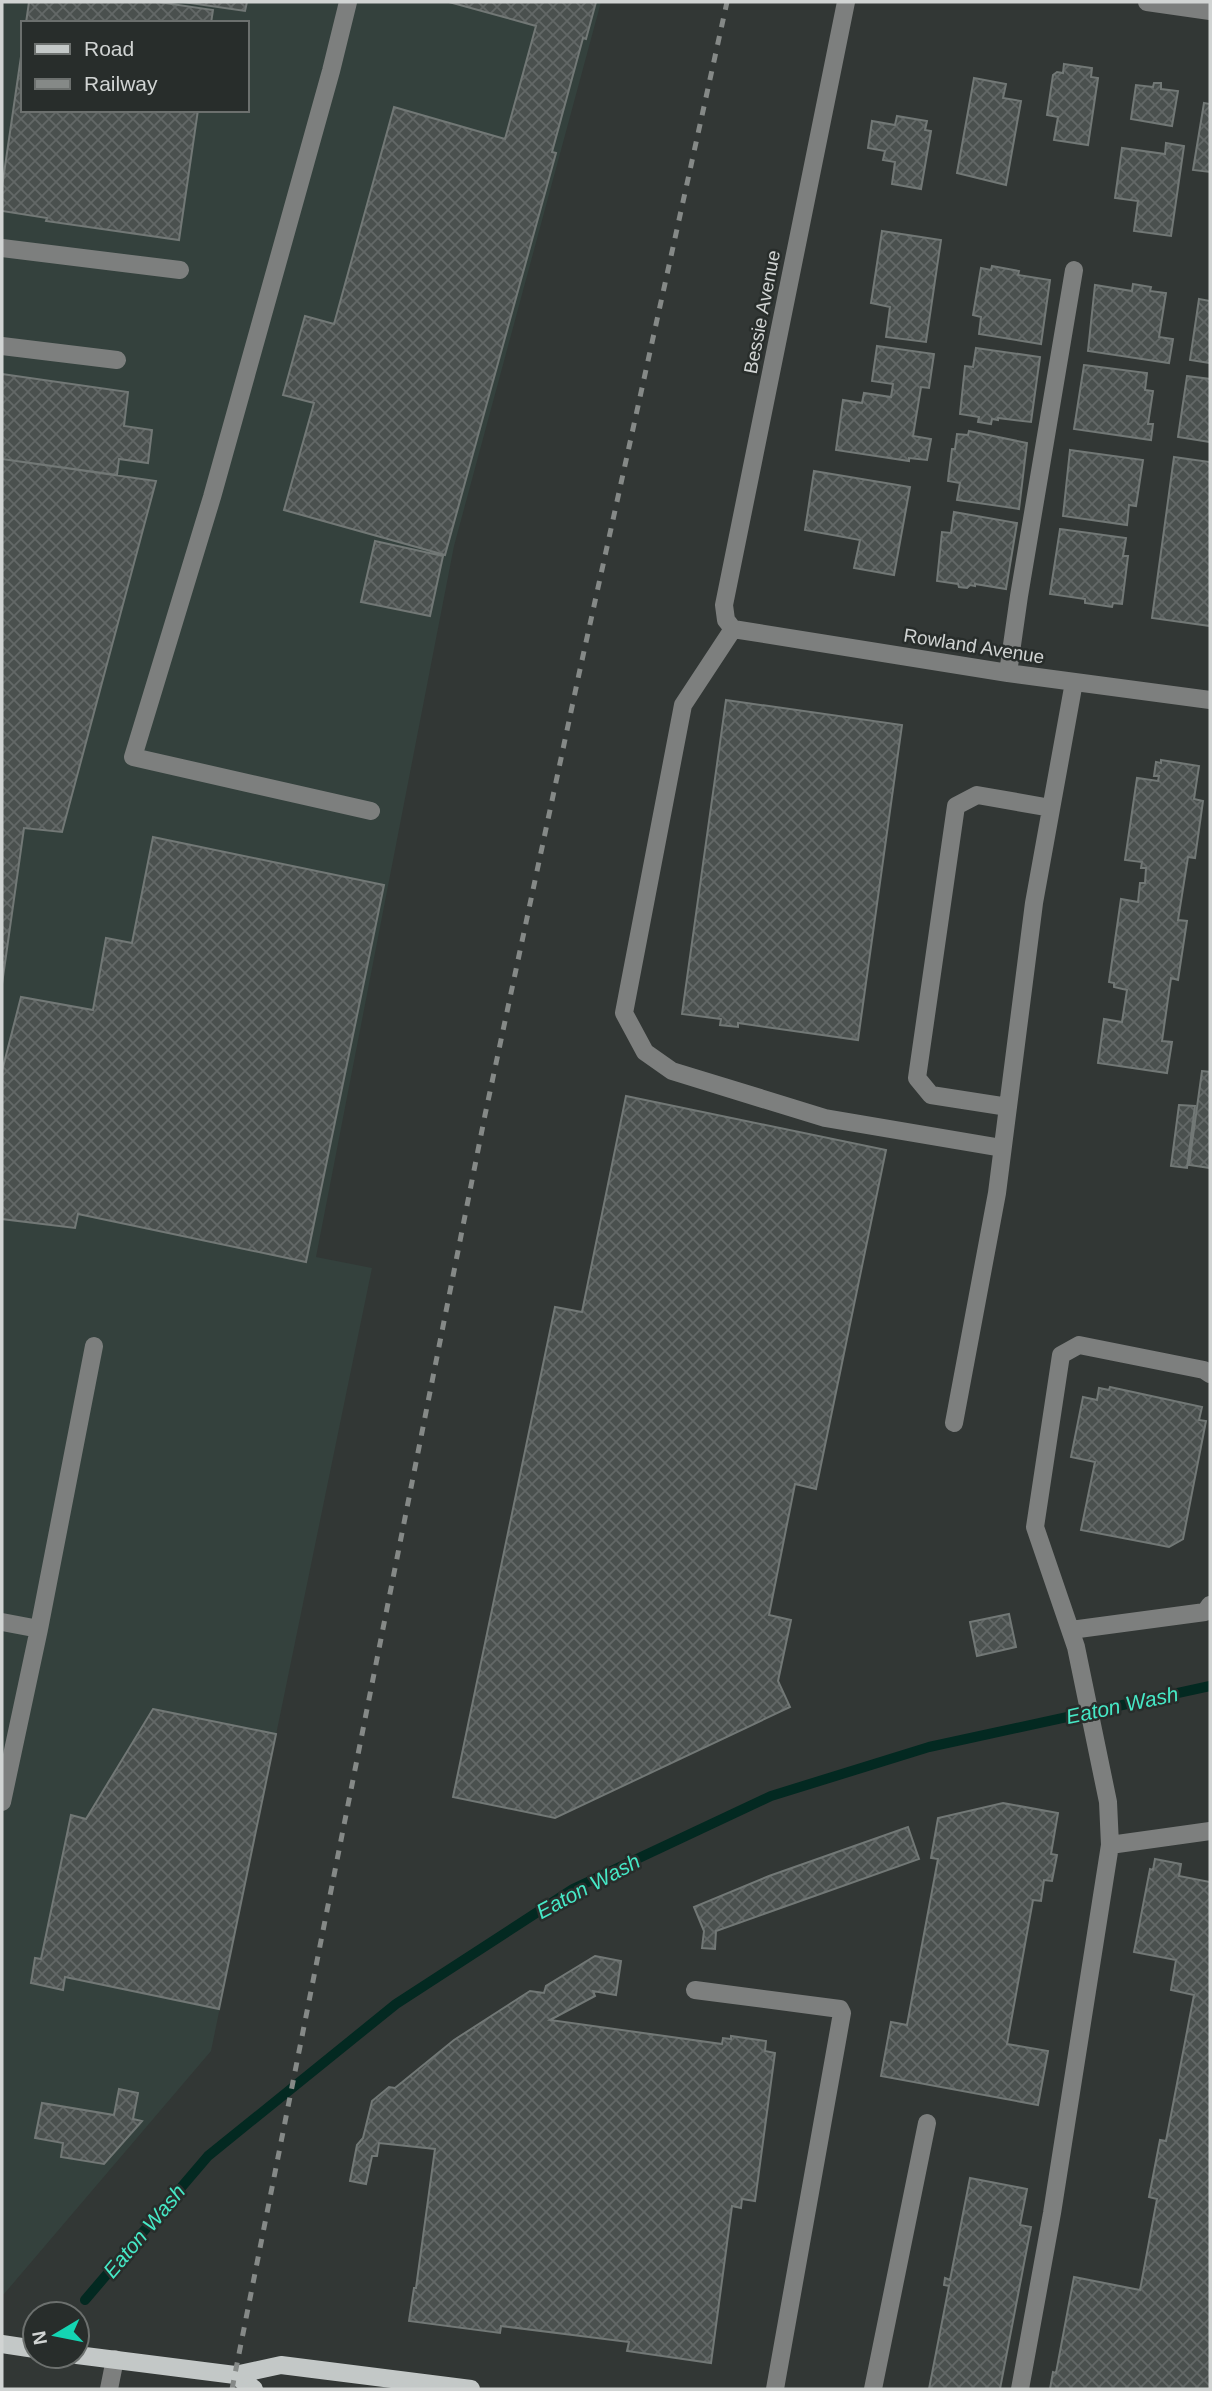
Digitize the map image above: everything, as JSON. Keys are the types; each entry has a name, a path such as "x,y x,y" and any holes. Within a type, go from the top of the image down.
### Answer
{"main road":[{"path":"2,2344 21,2347"},
{"path":"91,2357 235,2375 281,2365 471,2389"},
{"path":"235,2375 254,2389"}],"street":[{"path":"348,2 212,497 133,757 371,811"},
{"name":"Bessie Avenue","path":"733,629 726,620 724,605 846,2"},
{"path":"1147,2 1210,11"},
{"path":"2,248 180,270"},
{"path":"1009,673 1019,596 1074,270"},
{"path":"2,346 117,360"},
{"path":"733,629 683,705 624,1013 645,1052 672,1071 825,1118 1002,1148"},
{"name":"Rowland Avenue","path":"733,629 1009,673 1210,701"},
{"path":"954,1423 997,1193 1034,902 1074,682"},
{"path":"1008,1107 931,1095 917,1078 956,806 977,795 1051,808"},
{"path":"1020,2389 1054,2200 1111,1845 1108,1802 1073,1639 1035,1527 1061,1355 1079,1345 1203,1370 1210,1374"},
{"path":"2,1802 94,1346"},
{"path":"1073,1639 1205,1612 1210,1605"},
{"path":"2,1622 39,1629"},
{"path":"1111,1845 1210,1831"},
{"path":"695,1990 840,2009 842,2013 775,2389"},
{"path":"873,2389 927,2123"},
{"path":"106,2359 109,2389"}],"shaded area":[{"path":"2,2 601,2 454,546 316,1257 372,1268 211,2051 4,2294"}],"building":[{"path":"29,2 158,2 213,10 211,21 26,21"},
{"path":"183,2 247,2 245,11"},
{"path":"449,2 596,2 586,39 583,38 552,152 556,153 445,555 284,510 314,403 283,395 305,316 334,324 394,107 505,139 536,26"},
{"path":"21,57 21,112 198,112 179,240 46,221 47,218 2,211 2,187"},
{"path":"1064,64 1092,68 1091,77 1098,78 1088,145 1054,140 1058,117 1047,115 1053,75 1057,72 1063,73"},
{"path":"974,78 1006,84 1003,98 1021,101 1006,185 957,173"},
{"path":"1154,83 1161,83 1161,89 1178,91 1172,126 1131,119 1136,85 1153,87"},
{"path":"1204,103 1210,104 1210,172 1193,170"},
{"path":"897,116 927,121 925,130 931,131 921,189 892,184 895,162 883,160 885,151 868,148 872,121 895,125"},
{"path":"1166,143 1184,146 1171,236 1134,231 1138,201 1115,198 1122,148 1165,154"},
{"path":"882,231 941,240 926,342 886,337 890,307 871,303"},
{"path":"992,266 1019,271 1018,275 1050,280 1041,344 979,334 981,317 973,315 981,268 991,270"},
{"path":"1133,284 1151,287 1150,291 1166,293 1159,337 1173,339 1169,363 1088,351 1095,285 1132,291"},
{"path":"1199,299 1210,301 1210,363 1190,360"},
{"path":"877,346 934,354 929,388 921,387 913,436 931,439 927,460 909,458 909,461 836,450 843,400 862,403 864,393 891,397 893,384 872,381"},
{"path":"976,348 1040,357 1031,422 998,418 992,419 991,424 978,422 979,417 960,414 965,366 973,367"},
{"path":"1084,365 1147,373 1145,390 1153,391 1148,424 1153,424 1151,440 1074,429"},
{"path":"2,374 128,392 124,426 152,430 148,463 119,459 117,475 2,459"},
{"path":"1187,376 1210,379 1210,442 1178,437"},
{"path":"969,431 1027,443 1019,509 957,500 960,483 948,481 952,449 955,449 957,434 968,435"},
{"path":"1070,450 1143,460 1136,506 1129,505 1127,525 1063,516"},
{"path":"1174,457 1210,462 1210,626 1152,618"},
{"path":"2,459 156,481 62,832 24,828 2,984"},
{"path":"814,471 910,487 894,575 854,568 860,540 805,530"},
{"path":"954,512 1017,523 1006,589 975,584 967,588 937,581 942,532 951,533"},
{"path":"1060,529 1126,538 1123,556 1128,556 1122,604 1113,603 1112,607 1085,603 1085,599 1050,594"},
{"path":"375,541 443,556 430,616 361,602"},
{"path":"726,700 902,725 858,1040 738,1023 738,1027 720,1025 721,1019 682,1014"},
{"path":"1161,760 1199,766 1194,799 1203,801 1195,858 1188,857 1178,920 1187,921 1178,980 1171,978 1162,1041 1172,1042 1167,1073 1098,1063 1104,1019 1122,1022 1127,990 1114,987 1114,983 1109,982 1121,899 1138,902 1140,883 1145,883 1146,868 1141,868 1142,862 1125,860 1137,778 1158,781 1159,776 1154,776 1156,762 1161,763"},
{"path":"153,837 384,885 306,1262 78,1214 75,1228 2,1219 2,1071 21,997 93,1010 106,938 132,943"},
{"path":"1202,1071 1210,1072 1210,1168 1189,1165"},
{"path":"626,1096 886,1150 816,1489 795,1484 769,1615 791,1620 778,1681 790,1707 555,1818 453,1797 555,1307 582,1312"},
{"path":"1179,1105 1195,1106 1187,1168 1171,1166"},
{"path":"1110,1387 1202,1407 1199,1420 1206,1421 1183,1539 1169,1547 1081,1530 1095,1462 1071,1457 1083,1397 1097,1400 1099,1388 1109,1390"},
{"path":"1009,1614 1016,1647 977,1656 970,1622"},
{"path":"153,1709 276,1734 219,2009 65,1977 63,1990 31,1983 35,1958 41,1959 71,1815 86,1819"},
{"path":"1003,1803 1058,1813 1051,1854 1057,1855 1052,1881 1044,1880 1041,1901 1033,1900 1007,2044 1048,2051 1038,2105 881,2076 891,2022 907,2025 938,1859 931,1858 938,1818"},
{"path":"908,1827 919,1859 716,1931 715,1949 702,1948 704,1931 694,1907 769,1876"},
{"path":"1155,1859 1181,1864 1179,1876 1210,1882 1210,2389 1050,2389 1053,2372 1056,2373 1074,2277 1140,2290 1157,2199 1149,2197 1160,2140 1166,2141 1194,1995 1171,1990 1176,1960 1134,1952 1150,1869 1153,1870"},
{"path":"595,1956 621,1961 616,1995 593,1991 595,1996 550,2020 722,2044 723,2038 731,2039 731,2036 766,2041 765,2051 775,2053 755,2201 742,2199 741,2208 732,2206 711,2363 627,2351 629,2342 501,2326 500,2333 409,2321 435,2149 379,2143 377,2156 372,2156 366,2184 350,2181 357,2145 363,2138 372,2101 389,2087 395,2088 454,2040 530,1991 544,1993 546,1986"},
{"path":"119,2089 138,2093 133,2119 142,2121 104,2164 61,2157 63,2143 35,2138 42,2103 114,2115"},
{"path":"970,2178 1027,2189 1020,2225 1031,2227 1000,2389 929,2389 949,2286 944,2285 945,2278 950,2280"}],"waterway":[{"name":"Eaton Wash","path":"85,2300 208,2156 396,2004 573,1889 771,1796 929,1747 1210,1686"}],"railway":[{"path":"232,2389 485,1115 727,2"}]}
